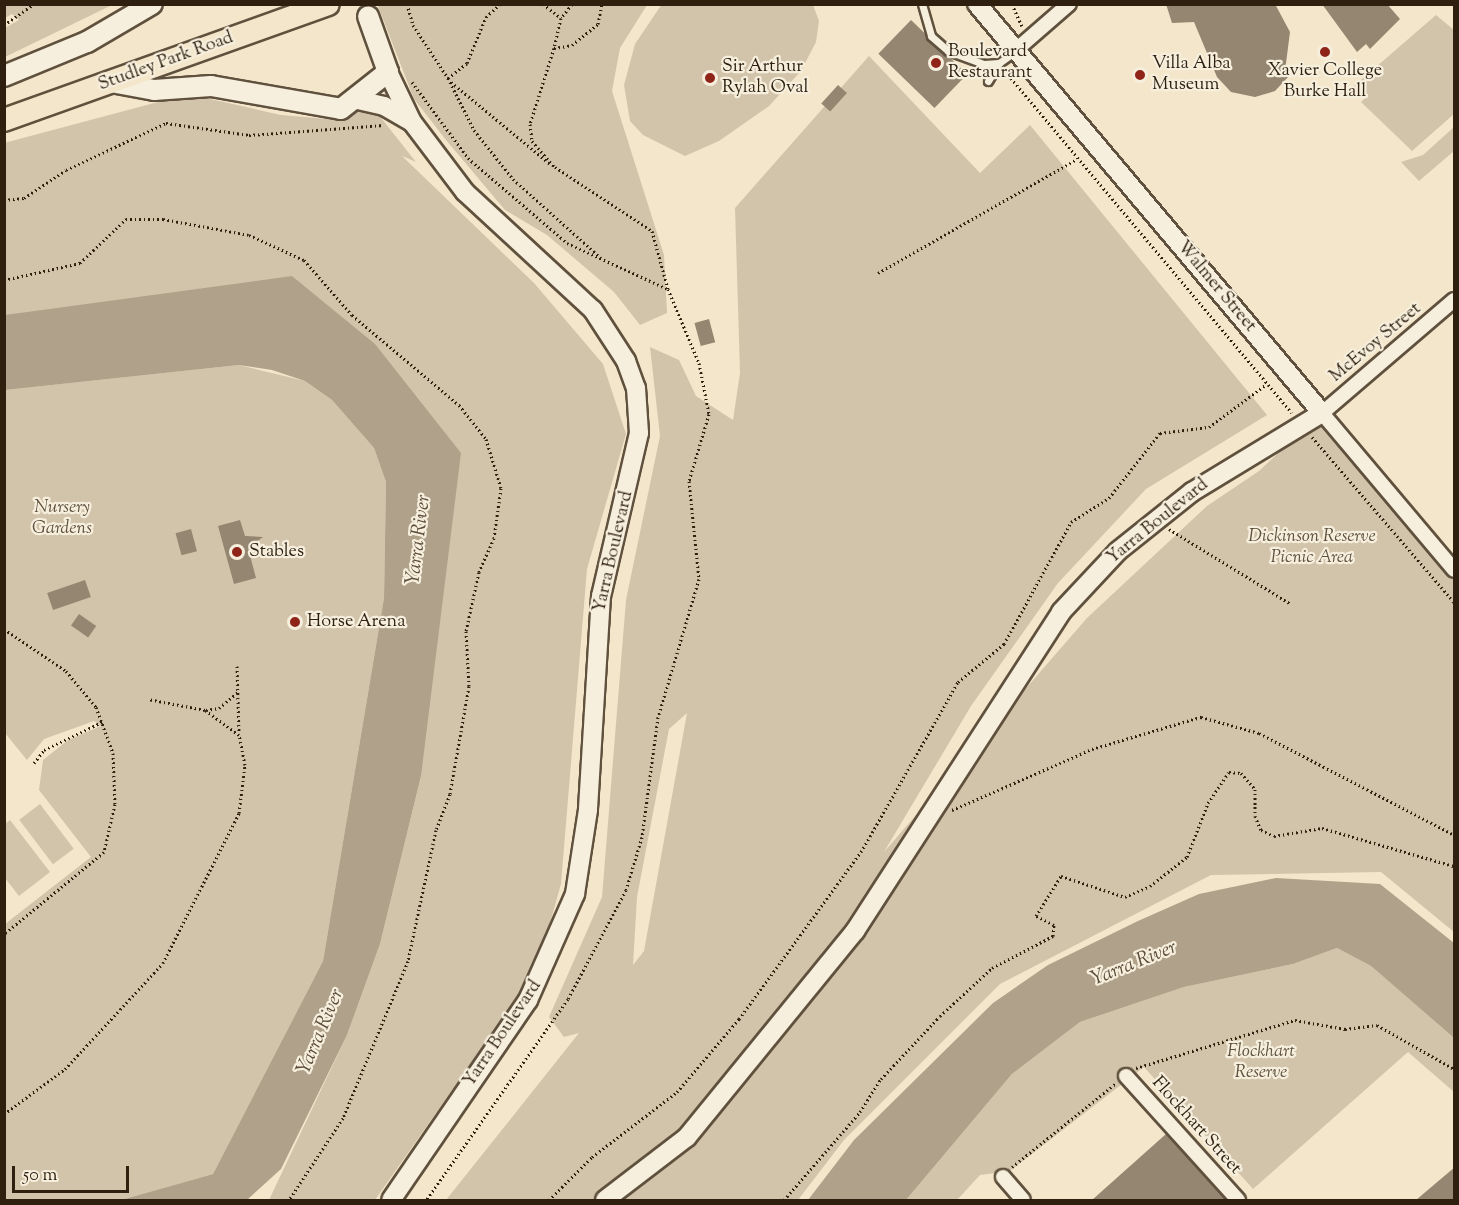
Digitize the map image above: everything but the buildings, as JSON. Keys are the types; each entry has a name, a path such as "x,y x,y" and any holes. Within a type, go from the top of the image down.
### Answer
{"main road":[{"path":"4,76 87,42 153,4"},
{"name":"Studley Park Road","path":"4,120 328,4"},
{"name":"Yarra Boulevard","path":"368,16 388,72"},
{"path":"111,82 154,90 211,86 326,109 358,100 388,72"}],"street":[{"name":"Walmer Street","path":"977,4 1455,570"},
{"path":"1016,50 1069,4"},
{"name":"Yarra Boulevard","path":"388,72 412,123 465,192 593,310 626,361 636,388 639,433 601,596 588,810 575,894 528,1000 391,1200"},
{"path":"358,100 384,106 412,123"},
{"name":"McEvoy Street","path":"1322,413 1455,300"},
{"name":"Yarra Boulevard","path":"605,1200 687,1137 747,1068 855,931 1061,612 1155,520 1227,468 1303,427 1322,413"},
{"name":"Flockhart Street","path":"1126,1076 1238,1200"},
{"path":"1003,1178 1023,1200"}],"lane":[{"path":"922,4 932,36 948,51 984,64 999,63"},
{"path":"988,81 999,63 1016,50"}],"path":[{"path":"4,26 34,4"},
{"path":"407,4 413,26 448,78 474,130 513,179 605,261"},
{"path":"448,78 467,63 486,17 500,4"},
{"path":"543,4 561,18"},
{"path":"555,167 532,141 530,124 561,18 573,4"},
{"path":"554,48 572,45 598,24 602,4"},
{"path":"1012,4 1030,38"},
{"path":"999,63 1075,160 1455,602"},
{"path":"448,78 555,167 652,231 668,289"},
{"path":"4,200 24,198 66,170 166,123 249,135 412,123"},
{"path":"878,273 1075,160"},
{"path":"4,280 80,263 126,219 163,219 249,235 304,260 352,315 459,405 486,439 501,489 494,538 479,572 466,631 469,686 452,783 408,961 343,1118 289,1200"},
{"path":"549,1200 592,1157 677,1092 739,1019 861,852 958,682 1004,644 1071,522 1108,498 1160,433 1209,427 1267,384"},
{"path":"1155,520 1291,604"},
{"path":"4,629 78,681 104,721 113,753 115,804 104,852 4,934"},
{"path":"4,1114 65,1069 163,963 239,813 245,765 239,735 237,666"},
{"path":"148,699 205,710 219,708 238,692"},
{"path":"205,710 239,735"},
{"path":"950,811 1092,748 1201,717 1259,733 1455,835"},
{"path":"34,763 44,750 104,721"},
{"path":"784,1200 860,1112 880,1078 940,1016 992,968 1053,936 1054,925 1036,916 1041,900 1061,876 1125,897 1150,886 1187,857 1208,803 1229,772 1240,773 1255,789 1255,816 1261,830 1274,836 1322,828 1455,866"},
{"path":"1003,1178 1145,1062 1177,1058 1295,1020 1345,1029 1377,1025 1455,1069"}],"green space":[{"path":"5,4 112,5 5,57 5,28 19,20 12,14 5,18"},
{"name":"Sir Arthur Rylah Oval","path":"662,4 813,5 819,21 816,42 801,71 769,106 719,141 685,156 643,135 630,121 624,85 635,44"},
{"path":"647,5 620,48 612,91 664,255 667,313 640,325 614,292 547,235 505,210 446,140 414,99 378,6"},
{"path":"1436,15 1454,30 1454,114 1412,151 1361,102 1365,98 1354,86"},
{"name":"Dickinson Reserve Picnic Area","path":"869,56 980,173 1030,125 1267,415 1146,489 1058,583 971,706 884,852 1087,618 1207,506 1259,471 1322,413 1454,570 1454,932 1381,872 1211,875 1000,984 844,1140 798,1200 446,1200 579,1033 564,1037 549,1017 602,897 626,600 660,436 650,347 679,360 696,396 733,420 740,373 735,208","holes":["687,713 644,951 633,965 637,897 669,729"]},
{"path":"188,94 281,115 327,119 360,110 378,114 416,162 402,156 534,283 603,364 626,434 587,569 561,884 537,969 375,1200 269,1200 347,1035 380,944 421,776 375,344 5,315 4,143"},
{"path":"1454,127 1454,151 1419,181 1401,162 1423,155"},
{"name":"Nursery Gardens","path":"239,365 305,381 332,400 374,448 386,482 384,598 323,961 213,1174 121,1200 5,1200 5,924 91,857 39,790 43,760 68,740 101,726 94,721 44,739 27,760 5,733 4,390"},
{"path":"40,804 74,849 53,864 19,820"},
{"path":"10,820 50,872 19,896 5,878 5,824"},
{"name":"Flockhart Reserve","path":"1337,948 1371,966 1454,1038 1454,1092 1408,1052 1253,1189 1144,1067 1010,1171 980,1175 957,1200 906,1200 1012,1074 1080,1022 1184,987 1293,964"}],"water":[{"name":"Yarra River","path":"292,276 375,344 461,453 421,776 380,944 347,1035 281,1169 247,1200 121,1200 213,1174 323,961 384,598 386,482 374,448 332,400 305,381 272,370 239,365 5,390 5,315"},
{"name":"Yarra River","path":"1276,878 1380,884 1454,943 1454,1038 1371,966 1337,948 1293,964 1184,987 1080,1022 1012,1074 906,1200 808,1200 854,1140 993,1003 1048,965 1199,894"}],"place":[{"name":"Xavier College Burke Hall","path":"1325,52"},
{"name":"Boulevard Restaurant","path":"936,63"},
{"name":"Villa Alba Museum","path":"1140,75"},
{"name":"Sir Arthur Rylah Oval","path":"710,78"},
{"name":"Stables","path":"237,552"},
{"name":"Horse Arena","path":"295,622"}]}
